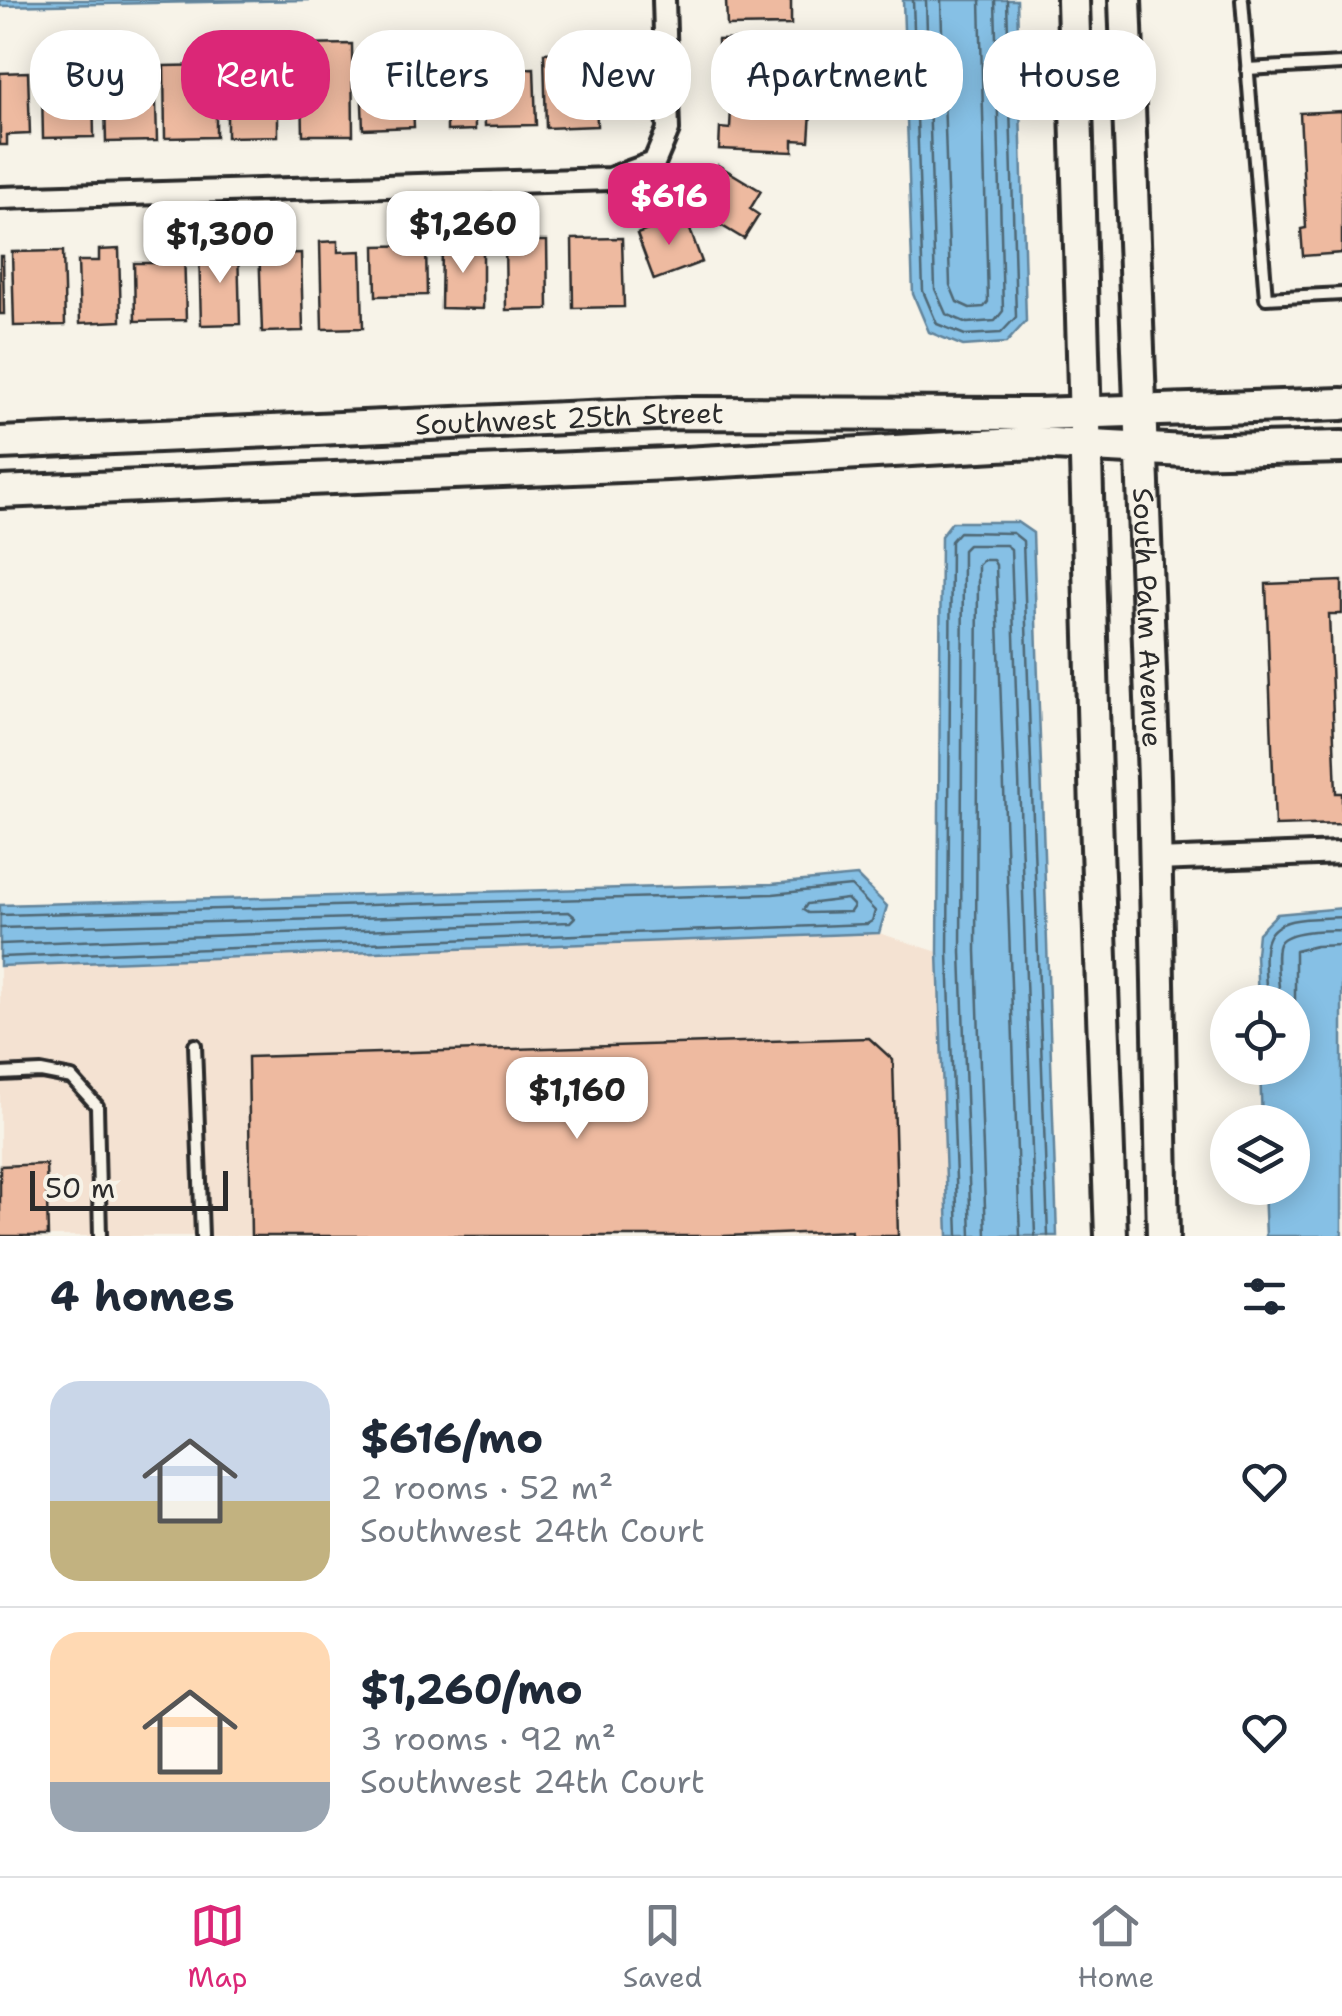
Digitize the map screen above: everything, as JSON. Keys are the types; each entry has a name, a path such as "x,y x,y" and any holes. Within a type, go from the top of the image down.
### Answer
{"street":[{"path":"0,198 610,179 654,163 668,130 664,0"},
{"name":"South Palm Avenue","path":"1073,0 1111,1236"},
{"name":"South Palm Avenue","path":"1125,0 1156,860 1163,1236"},
{"name":"Southwest 25th Street","path":"0,442 678,413 1085,412 1342,404"},
{"name":"Southwest 25th Street","path":"0,492 668,464 1035,443 1186,451 1342,447"},
{"path":"1156,860 1342,853"}],"lane":[{"path":"1242,0 1266,298 1342,294"},
{"path":"1248,69 1342,64"},
{"path":"195,1044 202,1236"},
{"path":"0,1074 41,1072 72,1078 97,1106 100,1236"}],"shaded area":[{"path":"879,933 938,952 948,1236 0,1236 0,966"}],"water":[{"path":"0,0 309,0 0,6"},
{"path":"903,0 1017,0 1018,30 983,30 983,120 1020,120 1026,321 1006,343 963,346 929,332 913,294 907,120 963,120 963,30 904,30"},
{"path":"952,522 1017,522 1033,533 1057,1236 948,1236 938,952 941,536"},
{"path":"857,876 887,906 879,933 0,966 0,905 772,884"},
{"path":"1342,908 1342,1236 1266,1236 1265,1205 1310,1205 1310,1105 1261,1105 1261,1085 1310,1085 1310,985 1257,985 1258,933 1277,914"}],"building":[{"path":"726,0 791,0 791,25 727,26"},
{"path":"330,44 350,44 353,135 303,135 303,120 330,120"},
{"path":"164,66 181,66 181,120 216,120 216,137 165,138"},
{"path":"525,68 534,68 536,125 485,126 485,120 525,120"},
{"path":"28,72 30,134 7,135 7,145 0,145 0,73"},
{"path":"1342,111 1342,253 1303,256 1301,229 1306,228 1300,113"},
{"path":"43,120 94,120 94,137 43,138"},
{"path":"105,120 156,120 157,141 106,142"},
{"path":"227,120 278,120 278,136 227,137"},
{"path":"363,120 414,120 414,127 363,129"},
{"path":"447,120 475,120 475,130 447,131"},
{"path":"546,120 597,120 597,126 546,128"},
{"path":"730,120 810,120 809,141 793,140 793,152 719,149 720,128 730,129"},
{"path":"718,165 761,191 750,209 759,215 744,239 692,208"},
{"path":"685,216 702,262 654,280 637,234"},
{"path":"464,237 483,237 483,309 441,308 442,247 464,248"},
{"path":"622,238 624,307 573,308 572,239"},
{"path":"338,241 338,252 361,251 363,328 322,329 320,242"},
{"path":"505,241 547,241 548,309 506,310"},
{"path":"278,244 278,254 301,253 303,331 262,332 259,245"},
{"path":"426,245 427,295 376,296 375,246"},
{"path":"184,247 186,320 135,321 134,263 156,263 156,248"},
{"path":"238,247 240,324 201,325 199,248"},
{"path":"119,249 121,321 80,323 78,261 99,261 99,250"},
{"path":"63,251 65,325 14,326 12,252"},
{"path":"3,256 4,314 0,314"},
{"path":"1342,581 1342,614 1329,614 1336,793 1342,793 1342,824 1275,826 1266,584"},
{"path":"869,1038 893,1060 898,1236 851,1236 851,1231 724,1236 251,1236 248,1057"},
{"path":"46,1164 48,1236 0,1236 0,1166"}]}
